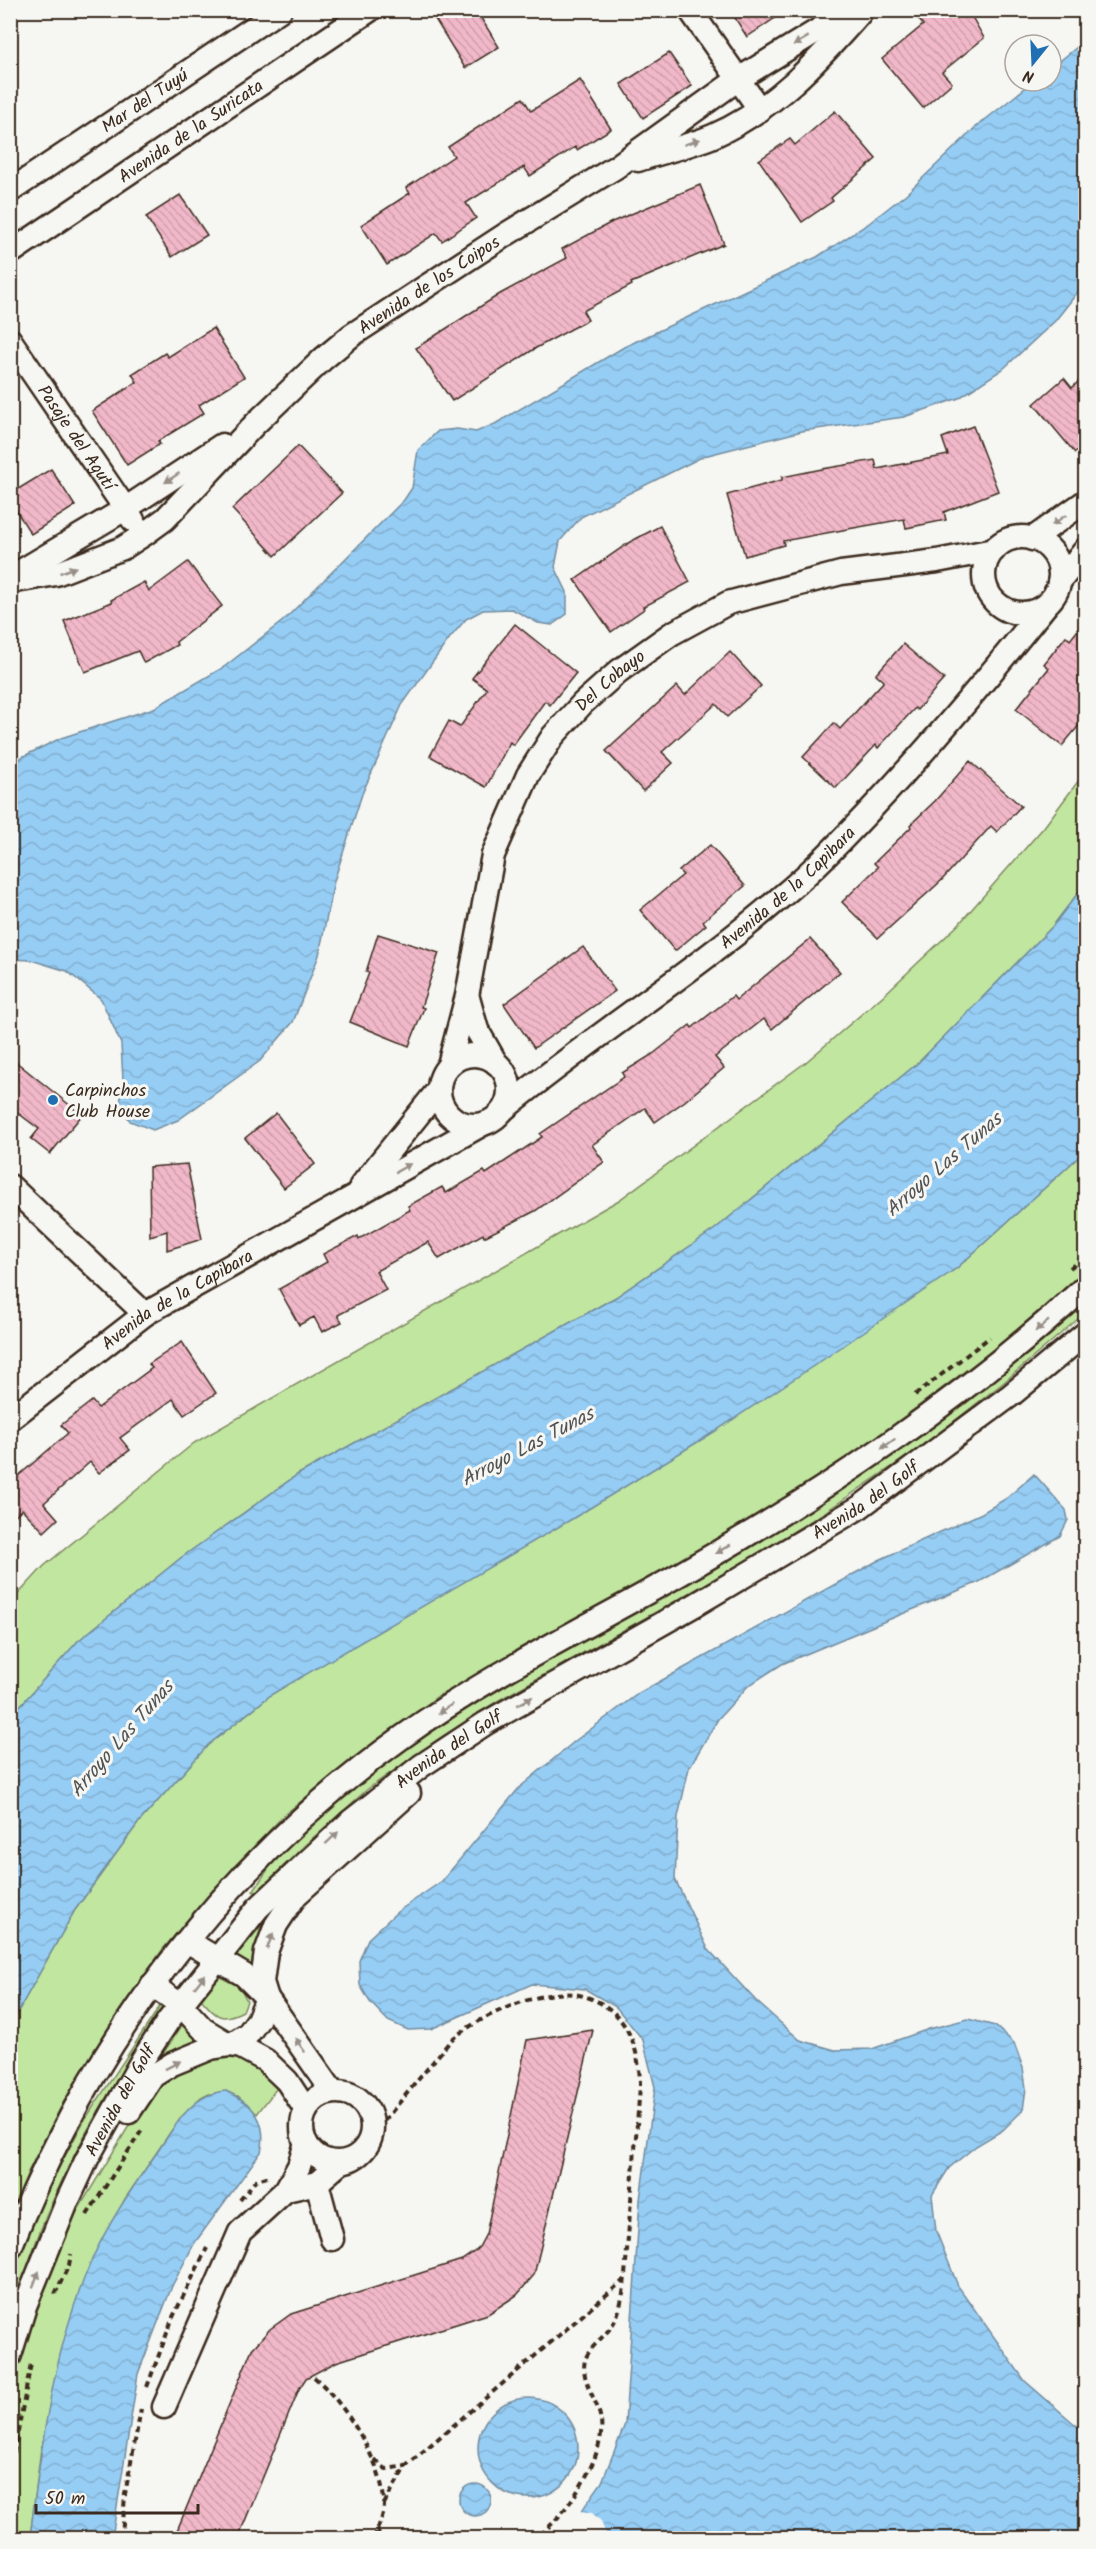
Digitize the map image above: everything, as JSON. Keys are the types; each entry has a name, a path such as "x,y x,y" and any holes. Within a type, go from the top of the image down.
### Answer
{"street":[{"name":"Mar del Tuyú","path":"10,191 280,10"},
{"name":"Avenida de la Suricata","path":"10,253 370,10"},
{"path":"690,10 760,110"},
{"name":"Avenida de los Coipos","path":"10,582 56,574 123,548 165,519 256,423 323,359 352,335 505,235 616,167 737,80 851,10"},
{"name":"Avenida de los Coipos","path":"616,167 713,136 760,110 817,63 862,10"},
{"name":"Pasaje del Agutí","path":"10,340 142,535"},
{"name":"Avenida de los Coipos","path":"10,577 125,509 256,423"},
{"path":"1032,539 1086,501"},
{"path":"1046,605 1026,613 998,605 987,590 985,569 993,550 1011,539 1032,539 1042,543 1057,560 1059,582"},
{"name":"Avenida de la Capibara","path":"10,1419 144,1314 491,1121 541,1078 643,1005 782,897 831,851 936,740 1046,605 1057,590 1059,582 1086,549"},
{"name":"Del Cobayo","path":"449,1065 467,996 491,866 503,829 528,775 553,736 583,703 619,671 670,633 728,603 841,573 937,561 993,550"},
{"name":"Del Cobayo","path":"937,561 966,573 987,590"},
{"path":"1002,661 1006,609"},
{"name":"Del Cobayo","path":"467,996 477,1030 500,1067"},
{"path":"449,1065 457,1059 477,1055 500,1067 541,1078"},
{"name":"Avenida de la Capibara","path":"352,1197 439,1089 444,1072 449,1065"},
{"path":"500,1067 509,1091 504,1109"},
{"path":"439,1089 445,1109 452,1117 462,1123 483,1124"},
{"path":"10,1185 144,1314"},
{"name":"Avenida del Golf","path":"10,2248 52,2152 82,2095 111,2044 152,1985 232,1885 328,1795 400,1738 468,1694 688,1569 840,1478 989,1368 1047,1322 1086,1286"},
{"name":"Avenida del Golf","path":"21,2358 25,2306 87,2159 141,2062 180,2005 258,1908 351,1821 421,1766 486,1723 695,1605 860,1507 1011,1395 1086,1333"},
{"path":"230,2045 248,2034 258,2020 267,1998 262,1982 266,1952 276,1925 296,1895 486,1723"},
{"path":"187,1941 244,1975 267,1998 333,2092"},
{"path":"152,1985 180,2005 203,2029 230,2045"},
{"path":"47,2250 141,2091 153,2076 172,2064 210,2048 230,2045 241,2047 265,2060 287,2081 306,2110"},
{"path":"286,2190 317,2183 340,2163 354,2157 364,2149 371,2137 372,2123 363,2105 347,2093 333,2092 320,2096 306,2110 302,2130 306,2144 315,2154 340,2163"},
{"path":"164,2407 240,2232 286,2190 299,2166 306,2144"},
{"path":"317,2183 332,2239"}],"path":[{"path":"371,2137 451,2040 464,2029 501,2010 550,1995 573,1994 594,2001 615,2015 631,2034 640,2061 640,2086 625,2279 619,2312 611,2326 586,2356 583,2371 587,2385 595,2398 602,2423 595,2457 587,2477 570,2502 535,2538"},
{"path":"82,2223 146,2125"},
{"path":"54,2296 69,2265 72,2246"},
{"path":"372,2538 384,2504 406,2466 625,2279"},
{"path":"10,2474 21,2358"},
{"path":"314,2377 345,2413 374,2459 386,2469 406,2466"},
{"path":"374,2459 384,2504"},
{"path":"377,2529 380,2538"}],"green space":[{"path":"1085,772 1085,884 1052,927 918,1063 715,1229 616,1297 297,1475 182,1557 78,1641 11,1716 11,1602 44,1566 194,1443 619,1200 806,1062 886,993 958,925 1044,827"},
{"path":"1085,1151 1085,1272 1075,1282 985,1356 828,1474 758,1517 492,1670 438,1696 285,1814 218,1885 163,1949 116,2016 64,2101 28,2172 11,2217 11,2024 75,1910 139,1822 208,1745 272,1694 957,1268"},
{"path":"1085,1300 1085,1313 1003,1383 921,1447 822,1514 729,1571 499,1700 440,1738 369,1788 306,1844 256,1893 253,1891 275,1859 298,1836 363,1781 432,1730 493,1691 723,1563 816,1505"},
{"path":"263,1924 254,1953 255,1969 234,1962 235,1957"},
{"path":"218,1976 240,1987 247,2001 243,2011 229,2017 219,2016 201,1999"},
{"path":"160,2006 163,2009 107,2096 70,2164 39,2235 11,2316 11,2273 16,2255 50,2184 84,2121"},
{"path":"187,2018 209,2036 179,2048 165,2058 162,2055"},
{"path":"238,2052 270,2075 277,2088 257,2114 238,2096 209,2094 201,2098 180,2118 125,2199 90,2264 61,2352 41,2448 30,2538 11,2538 11,2388 22,2346 44,2284 70,2223 147,2096 168,2076 192,2061"}],"water":[{"path":"1085,43 1085,283 1055,321 1003,369 959,398 904,417 802,431 704,456 581,517 560,541 555,567 567,592 567,614 552,625 538,623 512,609 483,610 466,619 402,705 362,794 334,881 319,955 293,1022 260,1061 178,1120 153,1130 130,1121 120,1104 123,1080 121,1044 101,999 67,971 31,960 11,959 11,767 22,757 61,738 154,708 224,667 284,620 404,500 412,488 418,450 438,431 457,429 476,432 495,424 624,347 817,257 868,224 906,194 976,127 1019,93 1063,93 1063,58"},
{"name":"Arroyo Las Tunas","path":"1085,884 1085,1151 957,1268 821,1361 714,1432 572,1519 272,1694 208,1745 139,1822 75,1910 11,2024 11,1716 78,1641 182,1557 297,1475 616,1297 715,1229 918,1063 1052,927"},
{"path":"1034,1474 1066,1510 1068,1520 1060,1536 979,1582 782,1664 748,1686 718,1719 689,1768 678,1817 675,1879 708,1949 757,2002 800,2040 835,2050 872,2049 929,2029 968,2019 995,2026 1014,2043 1023,2068 1026,2088 1023,2110 1003,2130 976,2146 949,2168 932,2195 936,2231 958,2286 1025,2381 1085,2433 1085,2538 558,2538 568,2530 602,2482 625,2424 640,2200 655,2087 643,2040 616,2007 585,1989 532,1984 431,2029 408,2030 388,2021 370,2002 360,1985 359,1961 368,1939 397,1912 442,1881 519,1788 575,1741 639,1693 879,1560 982,1513 1007,1498"},
{"path":"226,2091 244,2101 257,2115 263,2141 261,2152 194,2244 172,2286 138,2374 112,2538 30,2538 50,2399 77,2297 90,2264 121,2206 178,2122 194,2104 203,2098"},
{"path":"528,2398 547,2402 563,2413 574,2429 578,2448 574,2467 563,2483 547,2494 528,2498 509,2494 493,2483 482,2467 478,2448 482,2429 493,2413 509,2402"},
{"path":"475,2484 486,2489 491,2500 486,2511 475,2516 464,2511 459,2500 464,2489"}],"pier":[{"path":"580,2511 592,2513 601,2521 605,2532 603,2538 561,2538 560,2533"}],"building":[{"path":"449,10 476,10 499,47 465,68 435,19"},
{"path":"730,10 787,10 747,37"},
{"path":"912,10 968,10 984,38 942,72 952,83 923,108 882,59 923,25"},
{"path":"669,53 692,86 643,118 621,84"},
{"path":"580,80 611,129 577,150 575,147 530,176 524,167 466,203 476,218 442,241 436,233 387,265 361,225 410,193 406,188 454,156 448,147 523,98 531,111"},
{"path":"835,111 876,159 831,198 833,201 802,222 759,160 790,139 795,145"},
{"path":"700,185 724,244 631,283 632,285 583,311 588,320 536,348 452,401 416,348 500,294 567,258 562,249 612,222"},
{"path":"180,195 207,235 172,257 146,217"},
{"path":"213,328 244,377 199,405 204,413 158,441 160,444 127,465 92,411 137,382 132,374 165,353 168,357"},
{"path":"1086,374 1086,444 1075,453 1034,404 1064,378 1072,388"},
{"path":"973,426 998,491 944,512 946,520 906,528 904,519 848,529 783,541 784,545 745,556 727,495 782,480 782,477 822,469 875,460 877,469 948,455 942,438"},
{"path":"298,446 342,493 275,556 232,509"},
{"path":"51,469 75,506 31,534 10,501 10,494"},
{"path":"660,526 690,582 643,607 644,609 611,632 575,580 630,542"},
{"path":"188,562 222,606 176,642 177,645 144,663 138,651 85,672 64,621 112,602 111,600 144,582 149,591"},
{"path":"1086,620 1086,717 1062,746 1016,709 1049,668 1044,664 1066,636 1070,640"},
{"path":"515,624 576,673 550,705 545,701 513,745 510,742 486,787 430,756 449,721 460,727 487,689 472,678"},
{"path":"903,644 944,679 917,710 915,708 878,748 876,745 836,788 803,757 834,723 840,729 884,681 876,674"},
{"path":"730,652 761,686 727,717 716,704 662,752 673,763 643,791 606,751 677,686 685,695"},
{"path":"970,761 1021,806 997,832 991,826 941,881 878,938 842,902 878,867 874,863 911,827 910,825 935,801"},
{"path":"710,845 745,886 703,921 706,925 675,951 640,910 683,875 679,871"},
{"path":"378,934 439,953 421,1007 424,1008 409,1046 350,1022 369,973 366,972"},
{"path":"810,939 840,972 772,1029 764,1019 715,1057 724,1068 685,1101 655,1122 645,1108 592,1145 604,1162 535,1211 484,1237 483,1234 439,1259 428,1242 376,1271 386,1290 338,1315 342,1322 322,1332 314,1317 299,1325 279,1289 327,1262 323,1254 358,1236 359,1239 410,1210 408,1206 442,1187 446,1193 484,1171 486,1174 542,1137 540,1134 624,1077 622,1073 653,1054 690,1025 692,1028 733,996 736,1000"},
{"path":"583,947 615,991 534,1048 504,1004"},
{"name":"Carpinchos Club House","path":"10,1057 82,1115 50,1154 31,1139 39,1129 10,1107"},
{"path":"276,1113 315,1164 284,1188 245,1138"},
{"path":"187,1164 202,1239 167,1250 167,1231 150,1236 149,1167"},
{"path":"182,1342 216,1393 184,1415 173,1399 120,1438 130,1450 99,1473 90,1462 44,1503 58,1519 44,1532 22,1509 10,1520 10,1483 68,1433 61,1425 92,1401 98,1408 152,1368 149,1364"},
{"path":"593,2030 534,2275 517,2295 488,2314 336,2362 306,2378 299,2389 238,2538 174,2538 252,2349 270,2329 291,2314 462,2260 478,2249 486,2234 527,2040"}],"place":[{"name":"Carpinchos Club House","path":"53,1100"}]}
